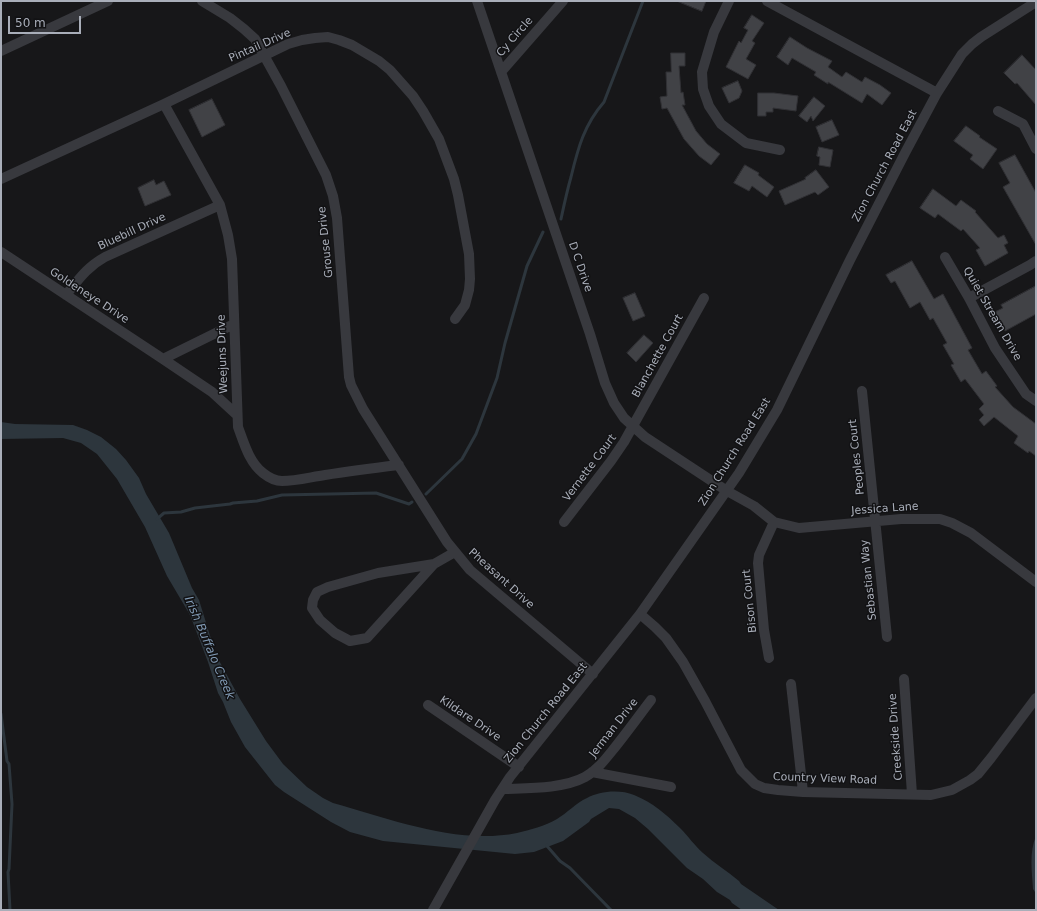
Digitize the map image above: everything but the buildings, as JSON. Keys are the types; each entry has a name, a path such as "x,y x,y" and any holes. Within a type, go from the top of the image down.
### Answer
{"street":[{"path":"1,51 108,1"},
{"name":"Grouse Drive","path":"202,1 230,18 254,39 281,86 326,175 333,196 337,218 349,377 351,385 364,409 399,465"},
{"name":"D C Drive","path":"477,1 590,334 605,383 614,403 624,418 645,436 727,491"},
{"name":"Cy Circle","path":"501,72 563,1"},
{"path":"729,1 714,32 702,72 703,90 709,106 721,124 746,143 780,150"},
{"path":"767,1 937,93"},
{"name":"Zion Church Road East","path":"433,910 495,800 510,777 640,614 727,491 777,410 850,260 905,153 937,93 962,54 981,37 1036,2"},
{"name":"Pintail Drive","path":"1,179 164,104 288,44 315,38 328,37 339,40 352,46 390,70 413,96 439,139 454,179 460,202 469,254 469,290 464,305 455,319"},
{"name":"Weejuns Drive","path":"164,104 220,205 228,235 232,259 238,427 245,448 255,464 263,473 281,481 399,465"},
{"path":"998,111 1023,124 1036,149"},
{"name":"Bluebill Drive","path":"66,295 86,270 95,262 220,205"},
{"name":"Goldeneye Drive","path":"1,252 212,392 237,415"},
{"name":"Quiet Stream Drive","path":"944,256 969,298 994,348 1026,394 1036,401"},
{"path":"969,298 1036,261"},
{"name":"Blanchette Court","path":"633,426 704,298"},
{"path":"164,359 234,324"},
{"name":"Peoples Court","path":"862,391 875,521"},
{"name":"Vernette Court","path":"564,522 611,461 633,426"},
{"name":"Pheasant Drive","path":"399,465 447,542 470,570 592,674"},
{"name":"Jessica Lane","path":"727,491 754,506 774,522 799,528 900,519 940,519 952,523 971,533 1036,582"},
{"name":"Sebastian Way","path":"875,521 887,637"},
{"name":"Bison Court","path":"769,658 764,630 758,563 759,555 774,522"},
{"path":"434,564 378,573 328,587 316,592 312,608 320,620 335,633 350,641 367,638 434,564 455,552"},
{"name":"Country View Road","path":"640,614 666,638 683,662 741,770 755,784 764,788 803,792 931,795 952,790 978,774 1036,698"},
{"name":"Creekside Drive","path":"904,678 912,794"},
{"path":"791,684 803,792"},
{"name":"Jerman Drive","path":"503,789 569,783 585,777 598,768 627,733 651,700"},
{"name":"Kildare Drive","path":"428,705 519,767"},
{"path":"592,772 671,787"}],"water":[{"name":"Irish Buffalo Creek","path":"1,422 15,424 73,425 101,437 116,449 126,460 139,478 146,494 169,533 192,588 199,600 216,655 240,699 266,741 283,764 307,787 323,798 333,803 401,823 447,833 471,836 494,836 517,833 548,824 561,817 583,800 603,792 616,791 628,793 647,801 659,809 680,828 707,857 741,884 779,910 742,910 687,868 635,818 619,809 609,808 591,819 563,841 534,852 515,854 383,841 350,832 331,822 275,785 245,747 231,722 218,693 190,615 167,576 145,527 117,479 97,454 81,443 63,438 1,439"},
{"path":"1036,836 1036,910 1035,910 1032,849"}],"waterway":[{"path":"561,219 579,147 591,119 604,102 643,1"},
{"path":"426,494 462,459 476,434 497,378 505,343 527,266 543,232"},
{"path":"157,519 164,513 257,501 282,495 376,493 409,504 412,502"},
{"path":"1,714 7,761 9,764 12,804 8,872 10,910"},
{"path":"547,845 560,861 570,868 611,910"}]}
